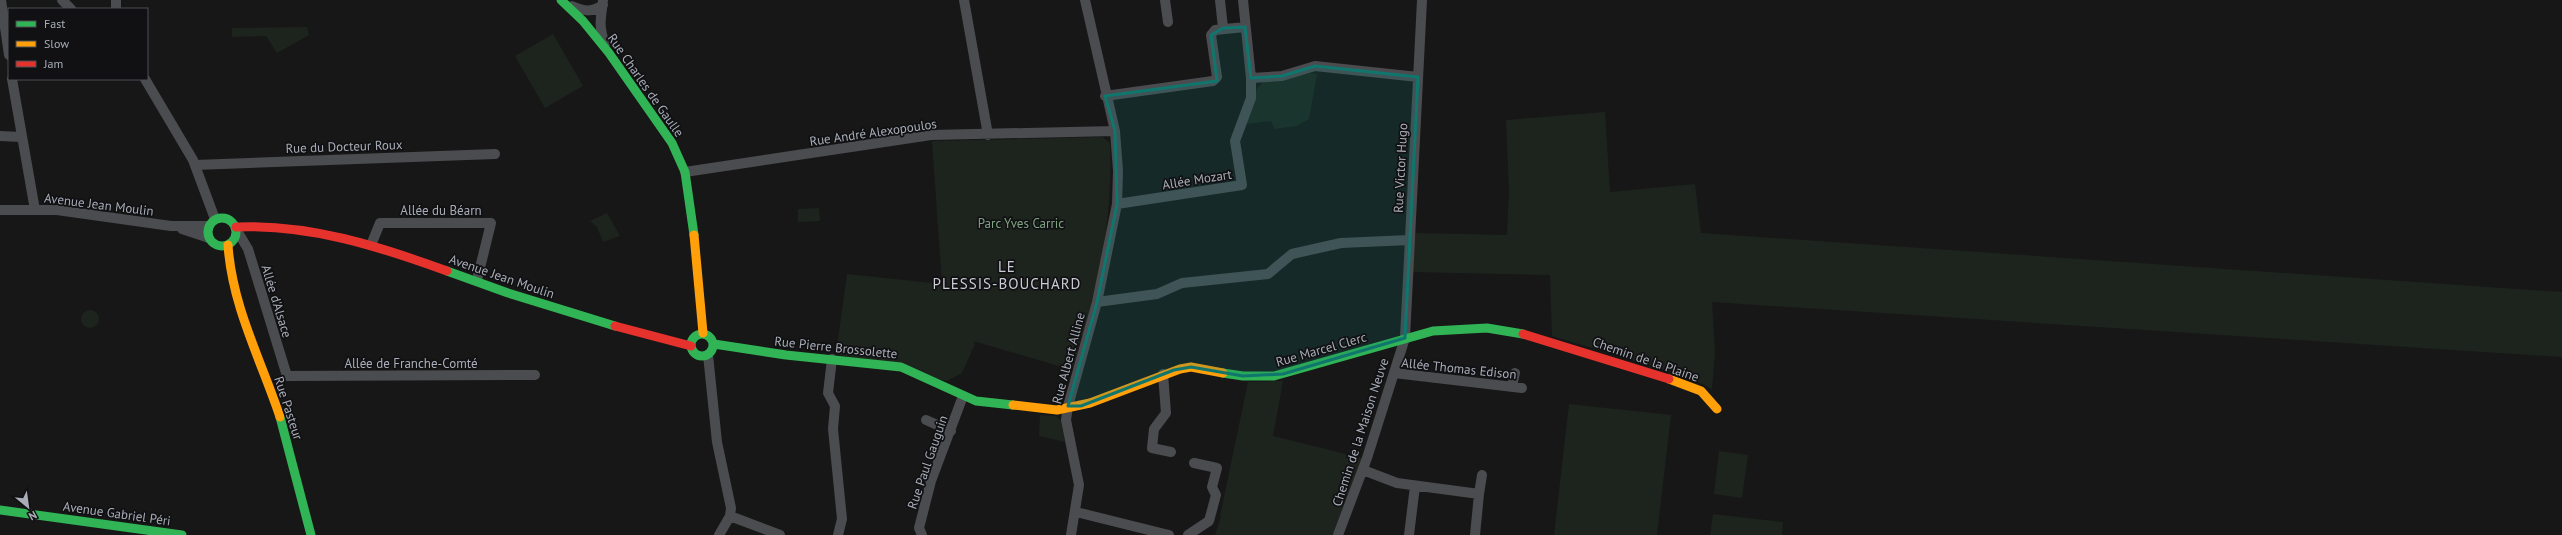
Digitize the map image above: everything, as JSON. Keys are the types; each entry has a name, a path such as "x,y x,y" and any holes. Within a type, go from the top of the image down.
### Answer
{"street":[{"path":"1,0 8,48"},
{"path":"62,0 70,8"},
{"path":"964,0 988,135"},
{"name":"Rue Albert Alline","path":"1071,535 1076,512 1079,485 1078,470 1066,420 1068,406 1097,302 1117,204 1118,171 1114,131 1105,96 1085,0"},
{"path":"1165,0 1168,22"},
{"path":"1220,0 1223,28"},
{"path":"1243,0 1251,78 1282,76 1315,66 1418,77"},
{"name":"Rue Victor Hugo","path":"1405,338 1422,0"},
{"name":"Rue Charles de Gaulle","path":"564,2 584,11 595,11 603,3"},
{"name":"Rue Charles de Gaulle","path":"564,2 609,53 672,143 685,172 691,204 703,333"},
{"path":"603,3 599,16 600,31 609,53"},
{"path":"1105,96 1216,80 1211,35 1215,30 1223,28 1245,27"},
{"name":"Allée Mozart","path":"1117,204 1242,185 1235,141 1250,102 1251,78"},
{"path":"12,80 35,210"},
{"path":"146,80 195,165 212,223 212,241 228,245 237,232 229,220 212,223"},
{"name":"Rue André Alexopoulos","path":"685,172 931,135 988,135 1114,131"},
{"path":"0,136 21,137"},
{"name":"Rue du Docteur Roux","path":"195,165 495,154"},
{"name":"Avenue Jean Moulin","path":"0,210 57,210 171,226 212,241"},
{"name":"Avenue Jean Moulin","path":"171,226 212,223"},
{"name":"Allée du Béarn","path":"371,245 380,223 491,223 477,280"},
{"name":"Avenue Jean Moulin","path":"237,232 305,231 371,245 477,280 507,292 616,327 691,346"},
{"name":"Allée d'Alsace","path":"237,232 248,249 287,376"},
{"path":"1097,302 1157,294 1182,283 1268,274 1292,254 1341,243 1410,240"},
{"name":"Rue Pasteur","path":"212,241 222,266 236,292"},
{"name":"Rue Pasteur","path":"228,245 236,292 294,466 311,535"},
{"name":"Rue Marcel Clerc","path":"1068,406 1090,403 1163,374 1191,367 1243,376 1274,376 1433,331 1487,328 1508,330 1560,344"},
{"path":"708,355 695,354 691,346 694,337 703,333 711,337 714,344 708,355 716,442 731,508 730,516 719,535"},
{"name":"Chemin de la Maison Neuve","path":"1338,535 1363,470 1405,338"},
{"name":"Rue Pierre Brossolette","path":"714,344 901,367 976,401 1040,410 1057,410 1068,406"},
{"name":"Chemin de la Plaine","path":"1560,344 1673,380 1700,391 1717,409"},
{"path":"832,359 828,393 835,406 833,429 842,518 838,535"},
{"name":"Allée Thomas Edison","path":"1394,373 1517,387 1515,373"},
{"path":"1163,374 1166,412 1154,429 1152,448 1171,452"},
{"name":"Allée de Franche-Comté","path":"287,376 535,375"},
{"name":"Rue Paul Gauguin","path":"922,535 919,528 931,481 963,396"},
{"path":"926,420 951,431"},
{"path":"1188,535 1209,520 1216,494 1212,487 1217,468 1194,463"},
{"path":"1363,470 1397,483 1480,494"},
{"path":"1476,535 1482,475"},
{"path":"1409,535 1415,486"},
{"name":"Avenue Gabriel Péri","path":"0,510 141,532 182,535"},
{"path":"1076,512 1169,535"},
{"path":"730,516 780,535"}],"highlighted area":[{"path":"1245,27 1251,78 1282,76 1315,66 1418,77 1405,338 1283,374 1243,376 1191,367 1174,370 1081,406 1068,406 1097,302 1117,204 1115,131 1105,96 1217,81 1211,35 1223,28"}],"green space":[{"path":"307,27 309,35 277,53 266,36 232,37 232,28"},
{"path":"553,34 583,86 545,108 515,56"},
{"path":"1311,73 1317,74 1309,119 1296,126 1275,129 1271,121 1246,124 1257,89 1263,82"},
{"path":"1605,112 1610,192 1695,184 1701,233 2562,292 2562,357 1712,302 1715,352 1712,389 1689,377 1552,336 1550,275 1413,272 1414,233 1507,235 1509,192 1506,120"},
{"name":"Parc Yves Carric","path":"1103,137 1110,143 1110,192 1105,241 1086,337 1081,336 1074,367 1059,366 973,341 975,344 962,373 947,381 836,354 847,274 942,284 932,141"},
{"path":"819,208 820,221 798,222 798,209"},
{"path":"607,213 620,236 603,242 597,227 590,221"},
{"path":"90,310 96,313 99,319 96,325 90,328 84,325 81,319 84,313"},
{"path":"1283,381 1273,436 1362,458 1335,535 1215,535 1221,517 1248,382"},
{"path":"1569,404 1671,415 1657,535 1554,535"},
{"path":"1040,415 1056,416 1061,421 1065,442 1039,436"},
{"path":"1719,451 1748,455 1742,498 1714,494"},
{"path":"1713,514 1783,522 1782,535 1710,535"}],"traffic: fast":[{"path":"561,0 583,21 609,53 672,143 685,172 694,235"},
{"path":"222,218 232,222 236,232 232,242 222,246 212,242 208,232 212,222 222,218"},
{"path":"447,271 508,293 615,326"},
{"path":"1223,373 1243,376 1274,376 1433,331 1487,328 1523,334"},
{"path":"702,334 710,337 713,345 710,353 702,356 694,353 691,345 694,337 702,334"},
{"path":"714,344 786,355 901,367 976,401 1013,405"},
{"path":"280,417 311,535"},
{"path":"0,510 182,535"}],"traffic: slow":[{"path":"694,235 703,333"},
{"path":"228,245 235,290 241,311 280,417"},
{"path":"1013,405 1057,410 1090,403 1180,369 1191,367 1223,373"},
{"path":"1669,379 1701,391 1717,409"}],"traffic: jam":[{"path":"236,227 290,229 343,238 395,253 447,271"},
{"path":"615,326 691,346"},
{"path":"1523,334 1669,379"}],"district":[{"name":"LE PLESSIS-BOUCHARD","path":"1007,276"}]}
